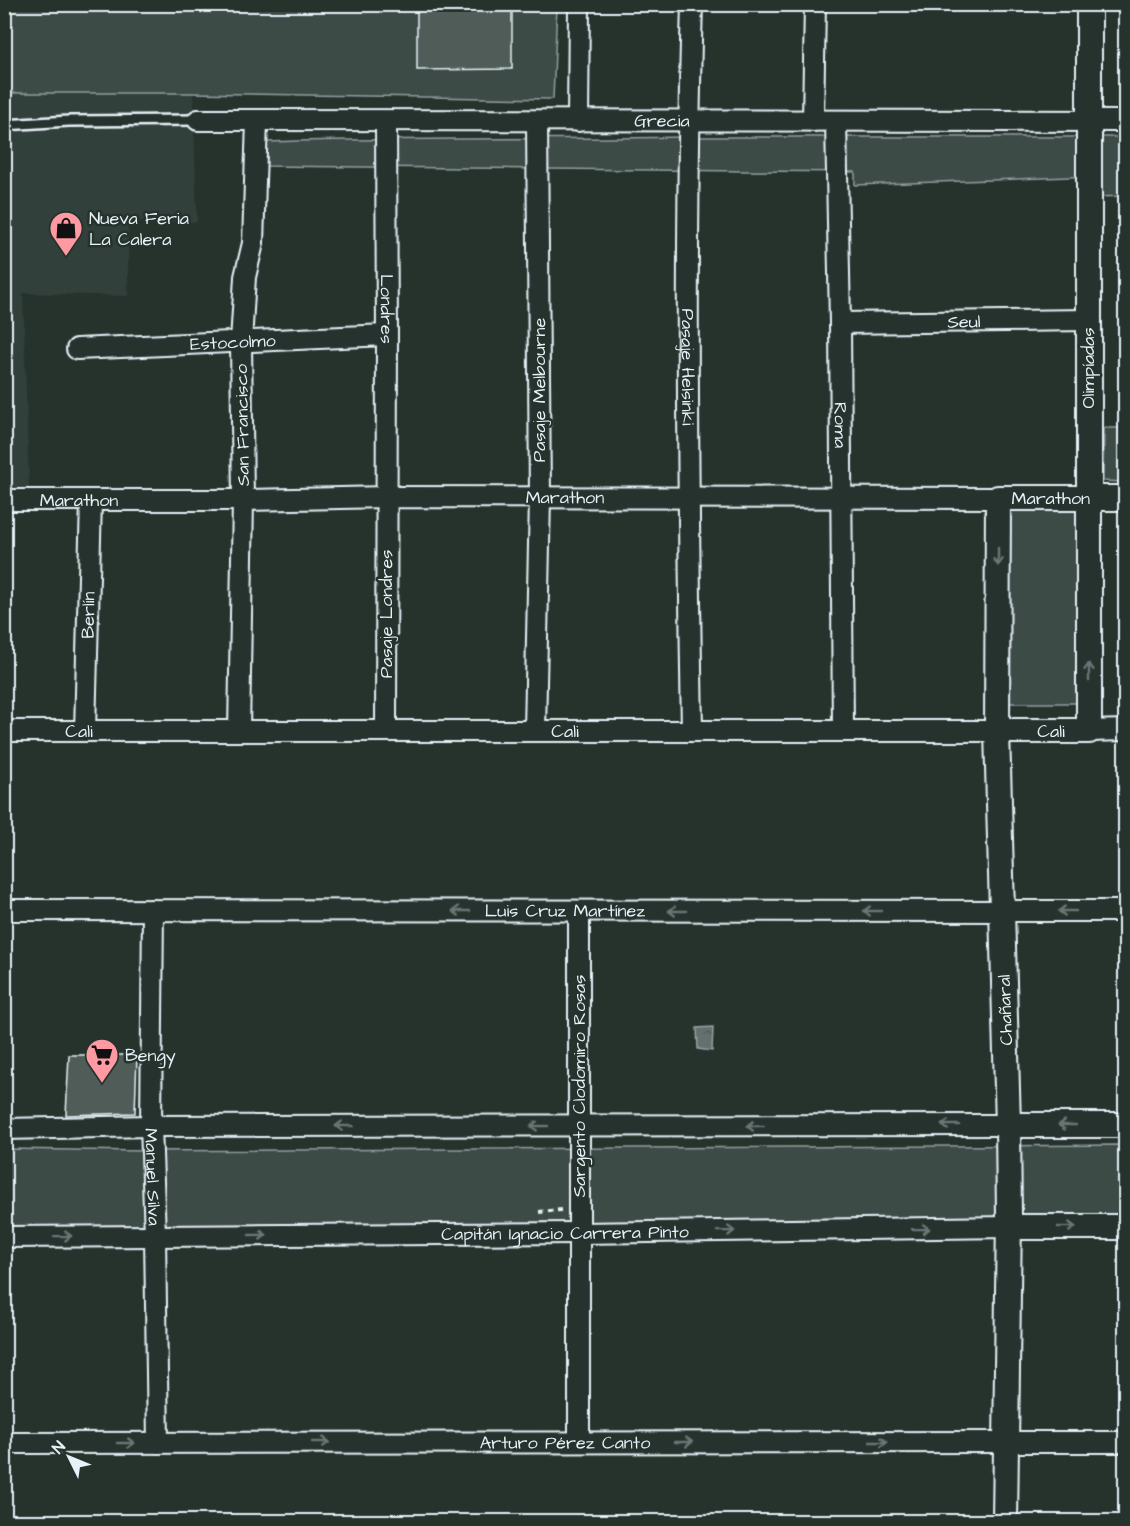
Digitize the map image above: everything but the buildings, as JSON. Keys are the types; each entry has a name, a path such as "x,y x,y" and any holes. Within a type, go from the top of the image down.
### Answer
{"street":[{"path":"578,121 579,4"},
{"name":"Pasaje Helsinki","path":"692,4 689,121 688,499 692,731"},
{"path":"813,121 815,4"},
{"name":"Olimpíadas","path":"1089,4 1089,730"},
{"name":"Grecia","path":"198,120 1125,121"},
{"name":"San Francisco","path":"239,731 243,500 241,342 245,277 253,243 256,121"},
{"name":"Londres","path":"386,121 387,497"},
{"name":"Pasaje Melbourne","path":"535,731 540,498 537,121"},
{"name":"Roma","path":"836,121 843,731"},
{"name":"Seul","path":"840,323 1089,320"},
{"name":"Estocolmo","path":"77,349 387,335"},
{"name":"Marathon","path":"4,500 243,500 387,497 1125,498"},
{"name":"Pasaje Londres","path":"386,731 387,497"},
{"name":"Chañaral","path":"998,498 997,730 1009,1227 1005,1521"},
{"name":"Berlín","path":"85,731 91,500"},
{"name":"Cali","path":"4,731 1125,730"},
{"name":"Luis Cruz Martínez","path":"4,910 1125,911"},
{"name":"Manuel Silva","path":"153,910 151,1126 158,1443"},
{"name":"Sargento Clodomiro Rosas","path":"579,911 579,1442"},
{"path":"4,1129 151,1126 1125,1125"},
{"name":"Capitán Ignacio Carrera Pinto","path":"4,1237 1125,1227"},
{"name":"Arturo Pérez Canto","path":"4,1443 1125,1442"}],"lane":[{"path":"4,125 198,120"}],"shaded area":[{"path":"5,5 557,5 553,99 193,93 5,93"},
{"name":"Nueva Feria La Calera","path":"4,93 193,93 197,222 128,221 128,296 23,293 29,489 5,489"},
{"path":"688,137 1125,137 1126,196 1094,197 1096,176 855,185 855,172 262,166 264,142"},
{"path":"1104,428 1125,428 1125,482 1103,481"},
{"path":"1079,508 1083,703 1008,703 1011,509"},
{"path":"1125,1145 1125,1221 5,1227 5,1149 143,1151"}],"water":[{"path":"713,1027 712,1051 698,1049 697,1028"}],"place":[{"name":"Nueva Feria La Calera","path":"66,257"},
{"name":"Bengy","path":"102,1084"}]}
